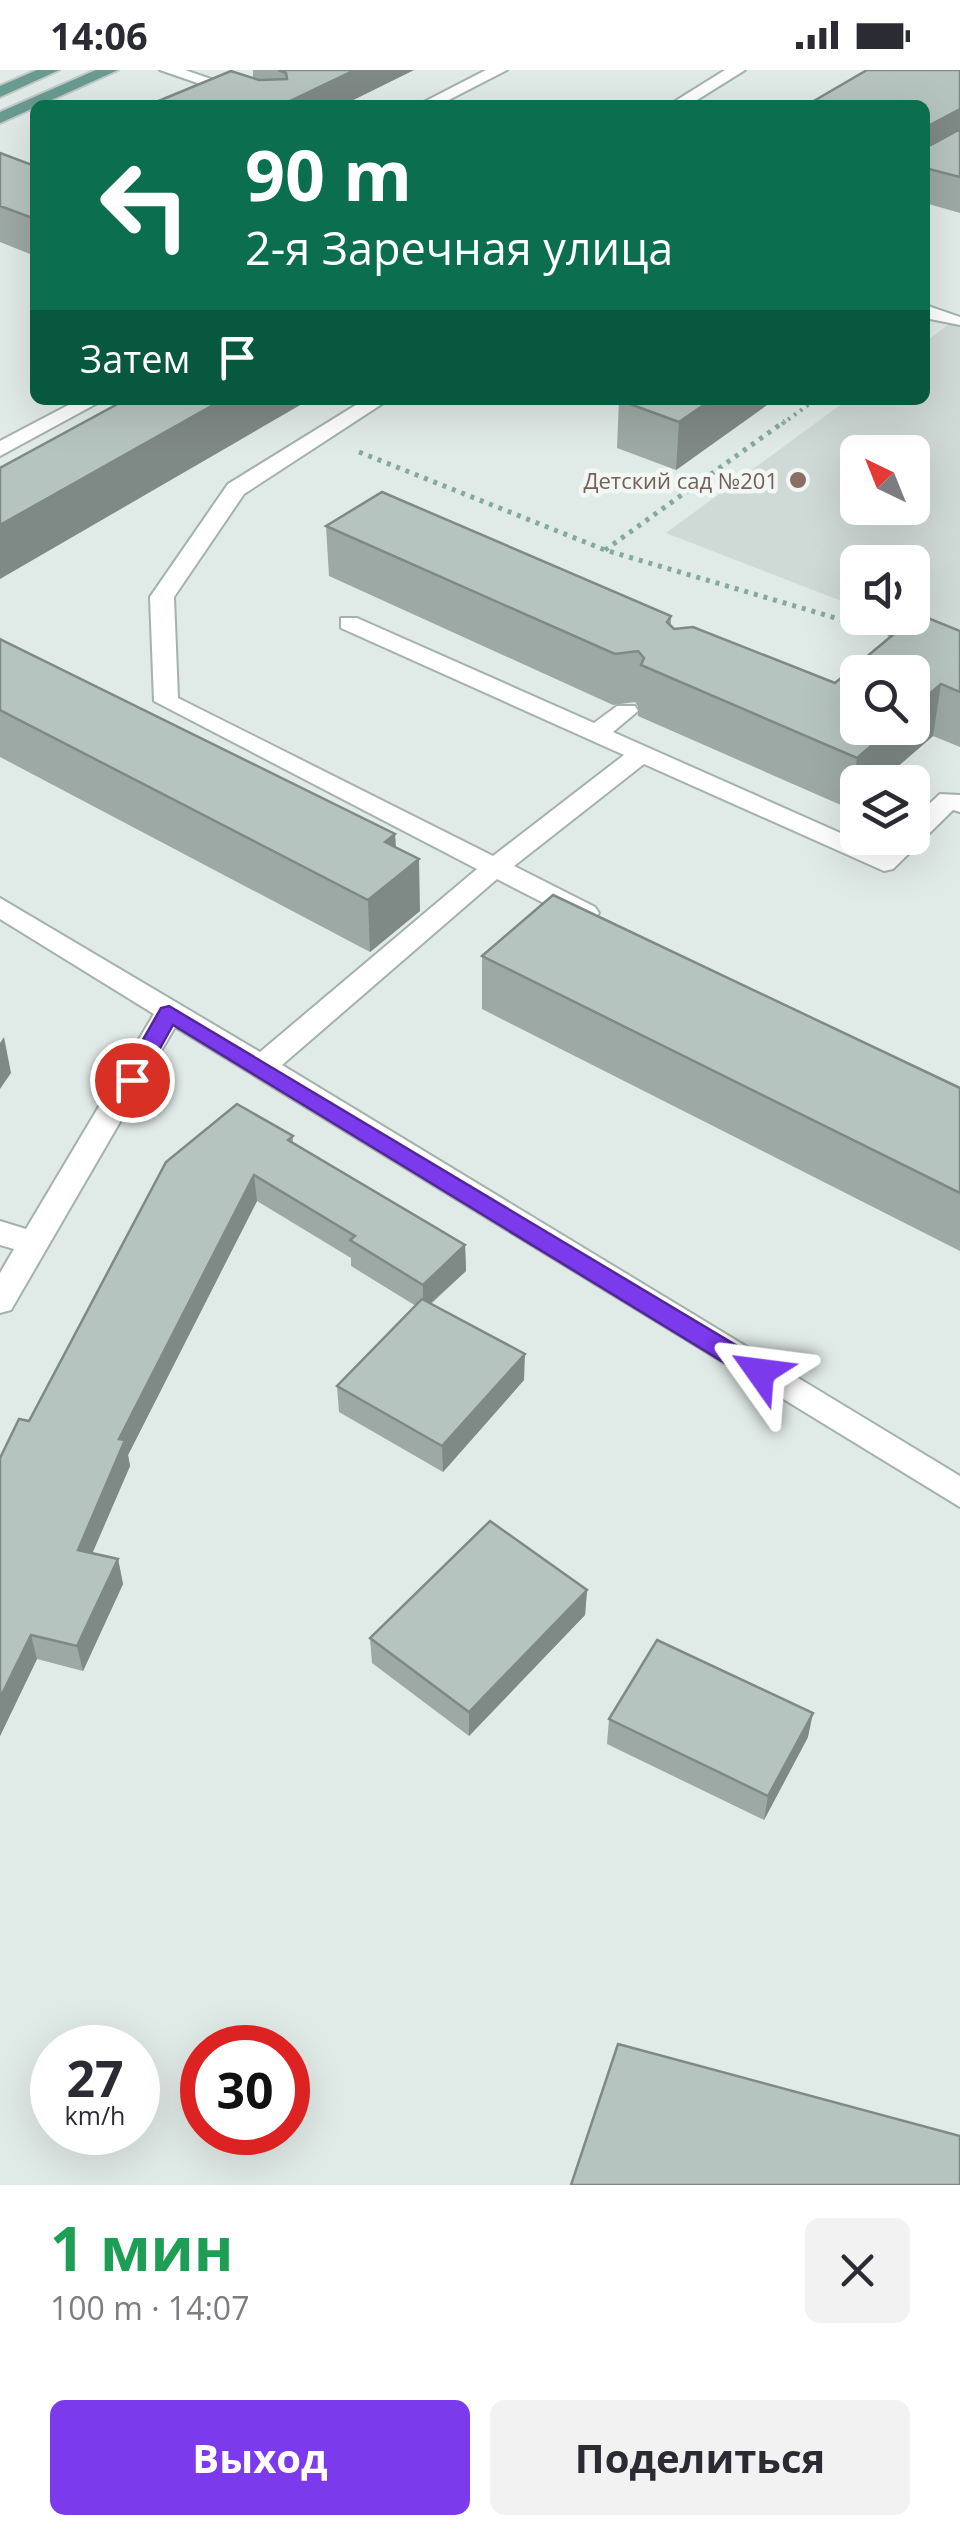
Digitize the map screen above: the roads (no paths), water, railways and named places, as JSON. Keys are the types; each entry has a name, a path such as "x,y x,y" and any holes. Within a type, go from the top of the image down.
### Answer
{"main road":[{"path":"0,92 51,70"},
{"path":"41,100 110,70"},
{"path":"0,118 30,105"}],"street":[{"path":"168,70 262,100"},
{"path":"436,100 499,70"},
{"path":"686,100 737,70"},
{"path":"938,315 960,297"},
{"path":"0,450 84,405"},
{"path":"370,405 236,490 162,597 166,701 492,870 618,930"},
{"path":"349,623 840,843"},
{"path":"596,733 626,711"},
{"path":"260,1068 492,870 642,754"},
{"path":"930,818 948,800 960,804"},
{"path":"866,855 884,863 892,855"},
{"path":"0,906 169,1013 960,1493"},
{"path":"0,1301 169,1013"},
{"path":"0,1233 36,1244"}],"place":[{"name":"Детский сад №201","path":"798,480"}]}
